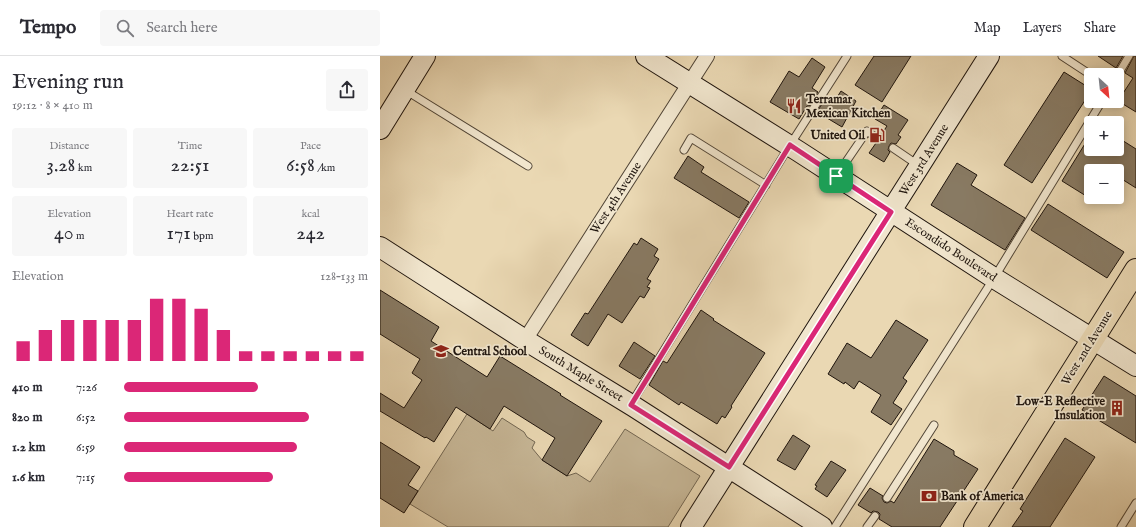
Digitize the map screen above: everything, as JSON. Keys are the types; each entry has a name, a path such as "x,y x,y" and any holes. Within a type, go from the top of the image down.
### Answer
{"main road":[{"name":"West 2nd Avenue","path":"975,527 1136,270"}],"street":[{"path":"380,129 426,56"},
{"name":"Escondido Boulevard","path":"646,56 689,84 790,145 994,278 1136,366"},
{"name":"West 4th Avenue","path":"525,340 707,56"},
{"name":"West 3rd Avenue","path":"691,527 990,56"},
{"name":"South Maple Street","path":"380,247 822,527"}],"lane":[{"path":"631,405 790,145 847,56"},
{"path":"1062,56 1084,70"},
{"path":"1122,68 1129,56"},
{"path":"404,90 528,166"},
{"path":"834,527 994,278 1098,108"},
{"path":"836,176 866,131 878,139"},
{"path":"684,150 691,138 766,184"},
{"path":"893,148 920,166"},
{"path":"886,498 934,425"},
{"path":"1121,527 1136,503"},
{"path":"867,527 875,516"}],"shaded area":[{"path":"467,414 493,431 502,418 524,432 527,437 535,442 532,448 542,460 567,476 576,473 590,482 625,429 700,476 668,527 448,527 410,504"}],"building":[{"path":"874,56 911,56 882,102 855,85"},
{"path":"1098,56 1123,56 1116,68"},
{"path":"1134,56 1136,56 1136,112 1124,105 1124,92 1133,78 1125,73"},
{"path":"812,58 825,67 812,88 818,92 799,119 770,102 789,71 799,77"},
{"path":"1064,72 1084,85 1084,102 1032,183 1004,165"},
{"path":"841,91 856,101 842,127 817,112 826,97 834,102"},
{"path":"884,105 908,120 898,135 901,137 896,144 891,143 889,146 888,150 890,152 884,162 869,153 876,143 880,143 883,140 881,135 887,126 875,119"},
{"path":"1124,141 1136,149 1136,188 1124,180 1124,164 1084,164 1084,195 1062,181 1084,145 1084,156 1124,156"},
{"path":"688,156 704,167 701,172 749,202 739,218 674,178"},
{"path":"957,163 977,175 971,185 1025,218 1005,250 931,205"},
{"path":"1048,204 1124,252 1107,278 1031,230"},
{"path":"641,238 658,249 654,256 659,259 647,279 651,281 647,287 650,288 644,298 640,296 622,323 608,314 588,346 571,335 585,313 588,314 634,243 637,245"},
{"path":"380,290 439,327 431,341 487,377 500,356 602,421 567,476 542,460 555,438 504,406 490,429 456,407 434,442 380,411 380,393 404,408 422,380 412,373 420,359 380,334"},
{"path":"701,310 714,319 713,320 765,353 725,418 722,416 717,424 681,402 679,405 649,385 663,361 667,363"},
{"path":"896,320 928,340 903,378 907,381 893,403 902,409 891,425 871,412 881,395 859,381 854,389 845,382 844,384 828,374 847,343 871,358"},
{"path":"634,342 655,356 640,379 619,366"},
{"path":"1104,376 1136,396 1136,443 1082,410"},
{"path":"793,435 810,446 795,470 777,460"},
{"path":"1065,438 1095,457 1050,527 1012,527 1023,511 1020,509"},
{"path":"934,439 954,451 954,455 978,469 940,527 892,527 879,519 880,514 878,512 873,511 871,513 858,505 870,488 883,496 882,498 884,502 887,503 891,501 894,503"},
{"path":"380,442 420,467 408,485 418,491 404,513 380,498"},
{"path":"831,461 846,470 827,497 815,489 817,486 815,485"}],"place":[{"name":"Terramar Mexican Kitchen","path":"794,106"},
{"name":"United Oil","path":"877,135"},
{"name":"Central School","path":"441,351"},
{"name":"Low-E Reflective Insulation","path":"1117,408"},
{"name":"Bank of America","path":"929,496"}],"route":[{"path":"790,145 836,176 891,212 729,467 631,405 790,145"}]}
